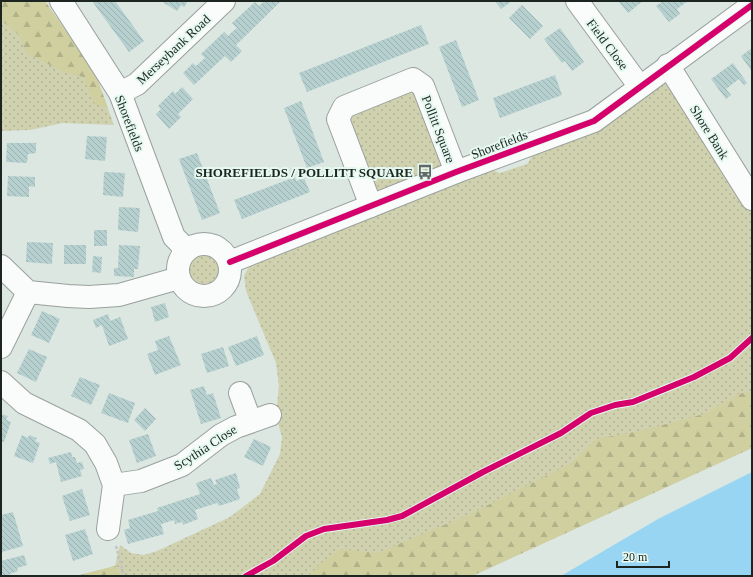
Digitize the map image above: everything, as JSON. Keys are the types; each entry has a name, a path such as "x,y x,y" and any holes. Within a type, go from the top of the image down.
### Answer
{"street":[{"name":"Shorefields","path":"61,1 120,93 174,237 187,250"},
{"name":"Merseybank Road","path":"120,93 137,84 224,1"},
{"name":"Field Close","path":"577,1 640,87"},
{"name":"Shorefields","path":"230,262 456,172 594,121 668,65 752,5"},
{"name":"Shore Bank","path":"668,65 752,199"},
{"name":"Pollitt Square","path":"371,206 338,120 344,107 413,79 423,86 456,172"},
{"path":"203,244 212,244 220,248 230,262 230,279 222,289 212,296 204,297 192,294 182,286 179,278 178,263 187,250 203,244"},
{"path":"1,266 28,292 89,297 119,295 179,278"},
{"path":"1,347 28,292"},
{"path":"1,382 24,403 79,430 96,444 106,462 114,485 108,526"},
{"name":"Scythia Close","path":"114,485 141,481 182,465 221,435 260,418 240,393"}],"path":[{"path":"108,526 124,576"}],"green space":[{"path":"1,1 45,1 95,73 114,125 63,123 30,130 1,131"},
{"path":"1,1 45,1 95,73 108,108 94,104 83,77 64,72 26,53 19,35 1,20"},
{"path":"666,81 671,82 752,211 752,448 472,576 76,576 115,566 120,545 131,553 144,555 157,551 230,517 260,494 280,454 282,437 276,416 279,386 276,363 246,291 244,276 250,265 492,170 500,173 527,164 535,152"},
{"path":"403,90 416,92 444,166 378,191 375,190 347,118 349,114"},
{"path":"200,255 206,255 216,262 219,271 218,277 212,284 206,287 200,287 190,280 187,274 187,268 194,258"},
{"path":"752,392 752,448 472,576 308,576 320,564 340,549 377,553 468,515 570,464 596,439 640,431 704,414 738,394"},
{"path":"116,566 119,576 76,576 111,567"}],"water":[{"path":"752,472 752,576 561,576 658,519"}],"building":[{"path":"92,1 115,1 144,41 129,52"},
{"path":"165,1 188,1 184,7 181,5 177,11 164,3"},
{"path":"264,1 281,1 236,45 242,51 231,62 225,56 194,85 183,73 193,63 196,66 205,58 201,54 224,32 228,36 237,28 232,23 255,2 259,6"},
{"path":"495,1 512,1 501,9"},
{"path":"618,1 643,1 628,13"},
{"path":"663,1 688,1 677,9 680,14 669,22 656,6"},
{"path":"522,5 543,26 530,39 509,18"},
{"path":"421,25 429,44 307,92 299,73"},
{"path":"560,28 584,62 572,71 565,61 562,63 544,39"},
{"path":"456,40 479,100 462,107 439,47"},
{"path":"752,48 752,72 741,56"},
{"path":"733,63 747,83 744,85 739,79 726,89 731,95 726,99 711,79"},
{"path":"555,75 562,95 500,118 493,98"},
{"path":"182,87 193,99 178,114 181,117 169,129 156,114 161,109 158,106 173,91 175,94"},
{"path":"301,101 324,162 307,168 284,108"},
{"path":"87,136 107,137 105,161 85,159"},
{"path":"7,143 36,143 36,153 28,154 27,163 6,162"},
{"path":"197,153 220,213 202,220 179,159"},
{"path":"104,172 125,173 123,197 103,195"},
{"path":"8,176 35,177 35,187 29,186 29,197 7,196"},
{"path":"295,177 296,181 304,178 310,192 242,219 234,200"},
{"path":"119,207 140,208 138,232 118,230"},
{"path":"94,230 107,230 107,246 94,246"},
{"path":"27,242 53,243 52,264 26,262"},
{"path":"64,245 86,245 86,264 64,264"},
{"path":"119,245 140,246 138,269 134,269 134,277 114,276 114,268 118,268"},
{"path":"93,256 102,257 101,273 92,272"},
{"path":"165,303 169,317 155,322 151,307"},
{"path":"42,311 60,319 49,343 31,335"},
{"path":"108,314 110,321 120,317 128,339 109,346 102,325 96,328 93,320"},
{"path":"169,336 181,365 155,375 147,354 158,350 155,341"},
{"path":"257,336 264,355 236,366 228,347"},
{"path":"223,347 229,366 207,373 201,354"},
{"path":"29,349 47,357 36,382 17,373"},
{"path":"80,377 100,385 91,405 71,396"},
{"path":"204,386 207,395 213,393 221,418 201,424 190,390"},
{"path":"109,393 135,403 128,423 101,413"},
{"path":"145,408 156,419 145,431 134,420"},
{"path":"1,414 8,416 6,420 11,422 4,442 1,441"},
{"path":"148,434 156,456 137,463 129,440"},
{"path":"22,435 28,438 29,435 37,438 35,441 40,443 33,463 14,456"},
{"path":"254,439 271,447 263,466 244,457"},
{"path":"71,452 72,457 75,457 77,463 82,462 84,469 80,470 82,476 61,482 56,462 50,464 48,458"},
{"path":"236,473 240,488 237,489 240,499 219,506 217,503 195,510 198,519 183,525 182,522 175,524 174,520 161,524 164,534 128,544 124,530 130,528 128,520 158,511 157,508 200,494 196,483 211,478 214,485 217,484 215,480"},
{"path":"82,489 90,515 70,521 62,496"},
{"path":"13,512 23,546 2,552 1,515"},
{"path":"85,529 93,554 73,561 65,535"},
{"path":"24,555 27,565 17,568 18,571 10,574 10,576 1,576 1,561"}],"cycle path":[{"path":"230,262 456,172 594,121 752,5"},
{"path":"246,576 273,561 306,536 324,529 387,520 402,516 483,472 561,433 591,413 615,405 633,402 694,377 730,358 752,338"}],"place":[{"name":"SHOREFIELDS / POLLITT SQUARE","path":"425,172"}]}
